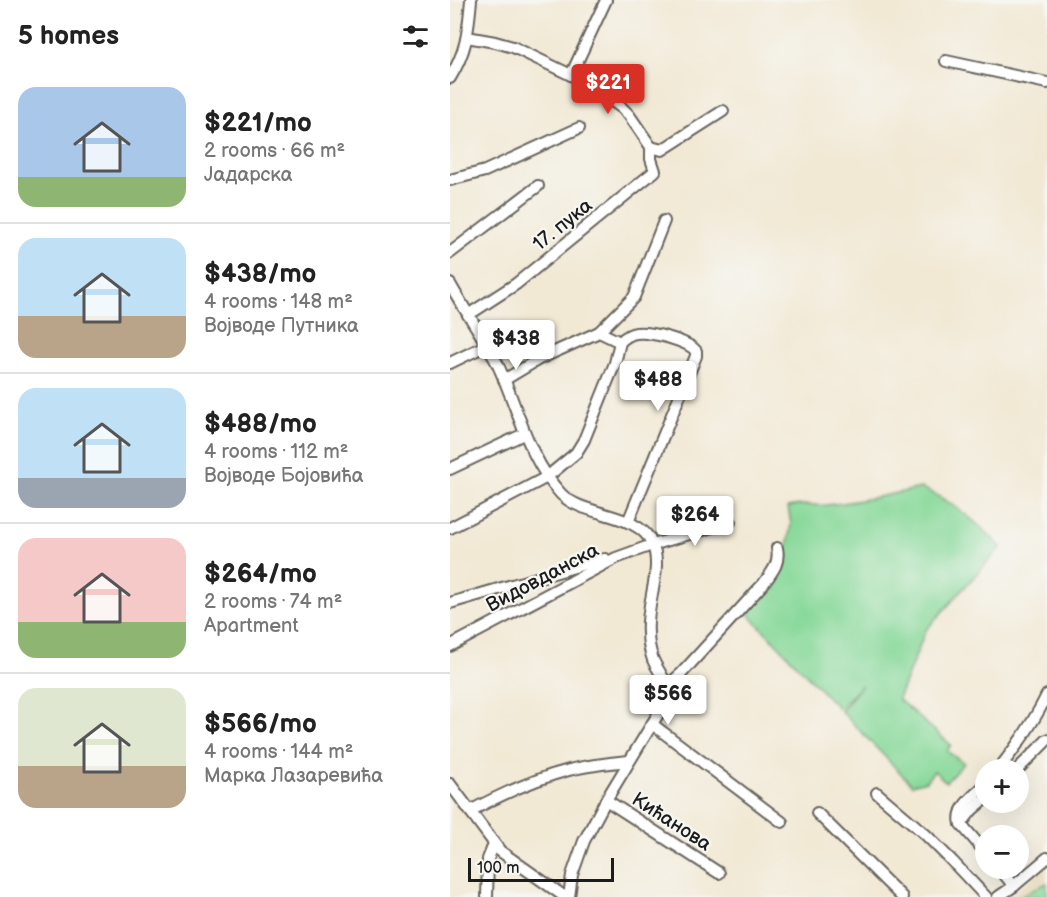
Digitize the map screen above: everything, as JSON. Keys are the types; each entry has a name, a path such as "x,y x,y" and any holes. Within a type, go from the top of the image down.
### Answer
{"street":[{"path":"450,78 462,55 467,38 471,0"},
{"path":"571,75 606,0"},
{"path":"467,38 513,47 596,89 622,108 638,126 651,147 662,150 723,111"},
{"path":"946,61 1047,83"},
{"path":"450,180 485,171 579,128"},
{"name":"17. пука","path":"468,315 516,284 655,171 651,159 651,147"},
{"path":"450,253 538,186"},
{"path":"504,380 539,359 599,332 634,297 664,220"},
{"path":"450,284 487,345 504,380 524,434 547,477 570,501 628,522 644,532 651,540 656,560 647,629 654,661 667,686 663,706 584,840 567,897 507,857 494,844 450,784"},
{"path":"599,332 620,342"},
{"path":"450,528 547,477 576,453 585,440 615,363 620,342 638,332 655,334 687,344 696,351 696,356 628,522"},
{"path":"450,363 487,345"},
{"path":"450,469 524,434"},
{"name":"Видовданска","path":"450,646 616,558 730,522"},
{"path":"667,686 681,674 776,568 777,548"},
{"path":"450,603 595,561 616,558"},
{"path":"1006,759 1020,741 1047,695"},
{"path":"652,724 782,822"},
{"path":"1020,741 1035,735 1047,740 1028,759"},
{"path":"470,811 504,793 536,780 571,769 629,761"},
{"path":"877,793 925,834 986,897"},
{"path":"975,796 962,810 959,817 961,824 975,840"},
{"name":"Кићанова","path":"606,800 720,873"},
{"path":"961,824 975,807"},
{"path":"817,813 902,897"},
{"path":"487,897 488,859 494,844"},
{"path":"998,897 1047,858"},
{"path":"1008,879 1014,886"}],"shaded area":[{"path":"1047,865 1047,897 1009,897 1022,887"}],"green space":[{"path":"921,488 964,513 1001,547 926,630 898,699 951,745 947,751 964,763 946,782 934,771 926,781 912,785 841,711 862,685 839,709 748,614 786,554 791,524 788,507 850,502"},
{"path":"1047,883 1047,897 1020,897 1020,896"}]}
